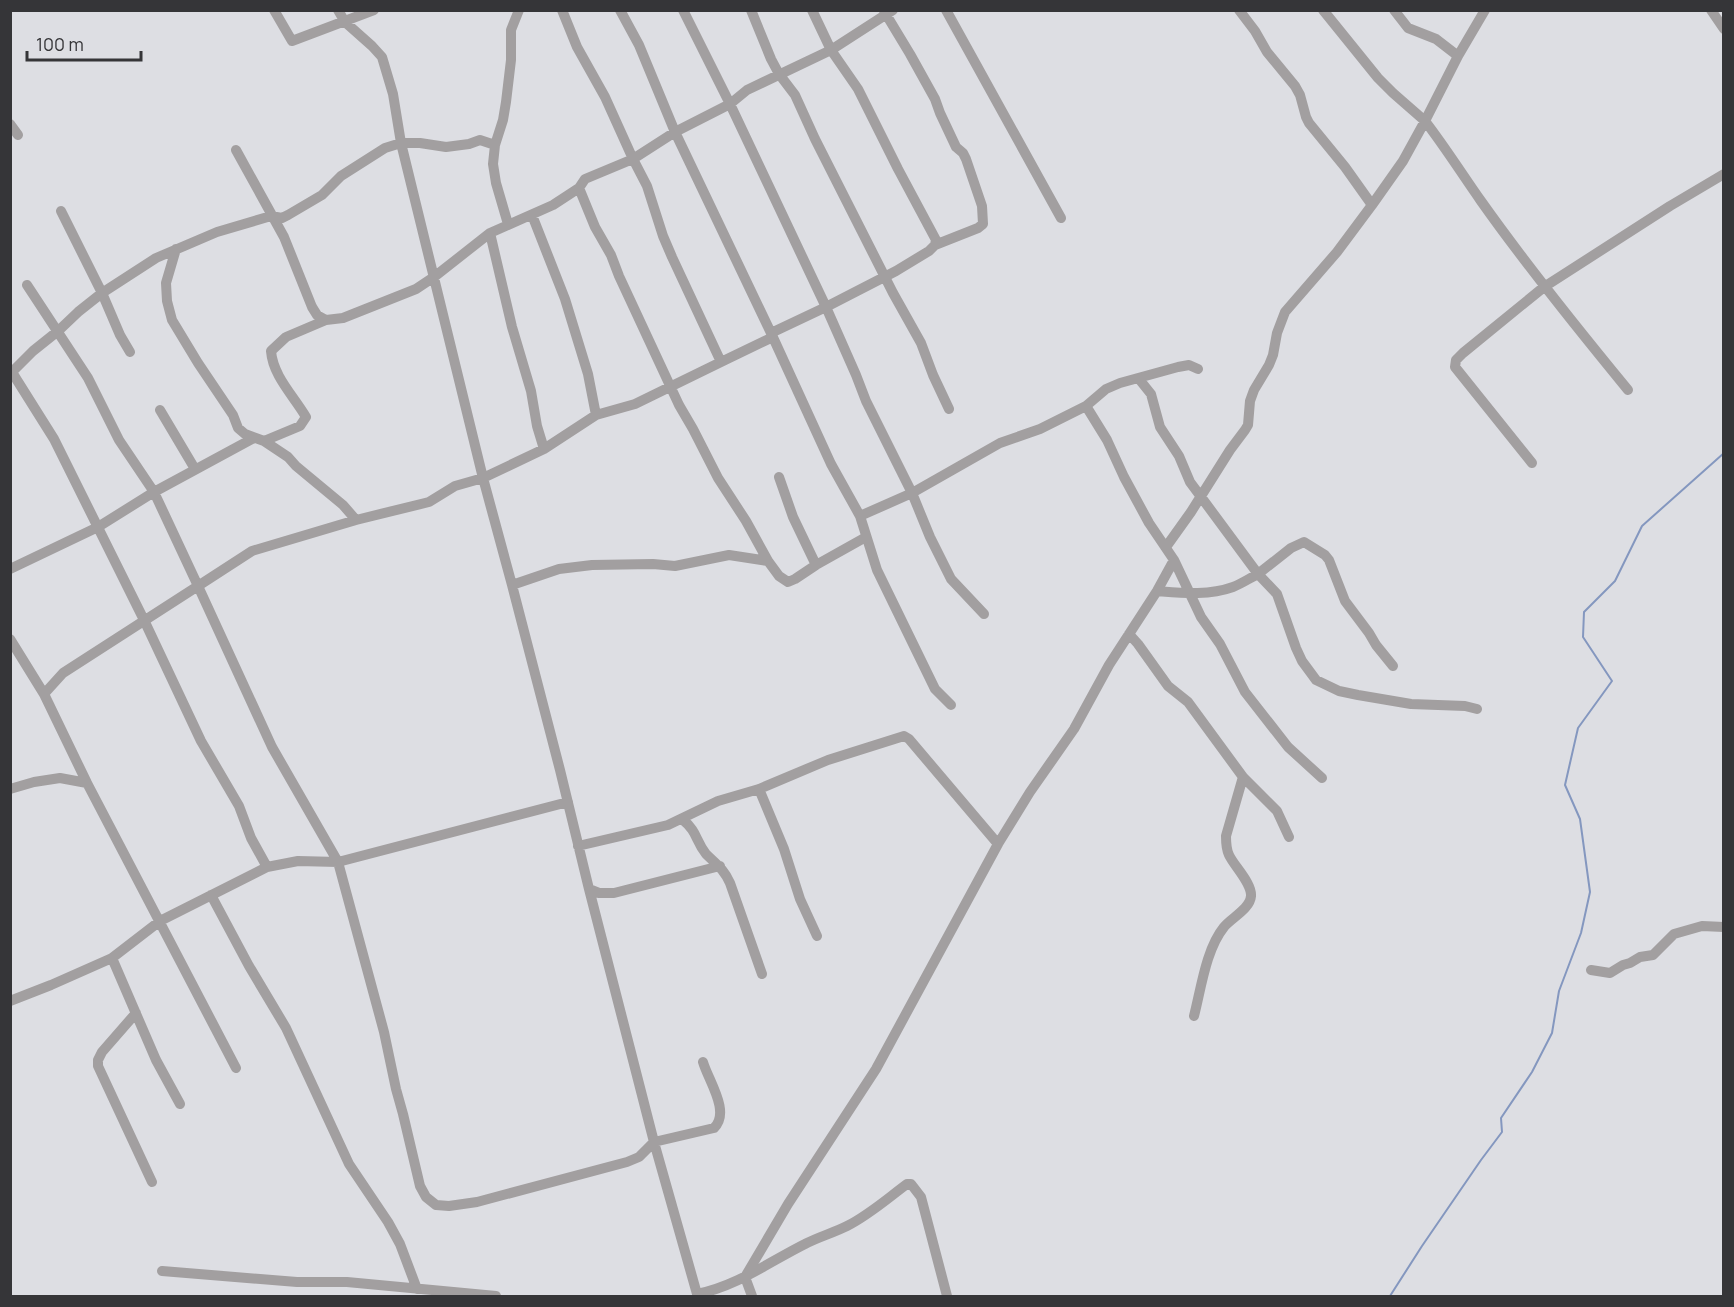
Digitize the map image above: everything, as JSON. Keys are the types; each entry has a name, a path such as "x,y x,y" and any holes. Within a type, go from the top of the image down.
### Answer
{"street":[{"path":"274,10 292,41 374,10"},
{"path":"338,10 345,22 382,57 393,93 401,143 483,478 513,585 695,1296 715,1291 804,1244 847,1226 907,1184 911,1184 921,1197 947,1296"},
{"path":"508,224 493,164 495,145 506,102 511,60 511,30 519,10"},
{"path":"562,10 647,186 663,236 722,362"},
{"path":"620,10 639,45 675,132 831,464 860,516 877,570 935,689 951,705"},
{"path":"683,10 826,307 866,401 912,493 930,537 951,579 984,615"},
{"path":"751,10 779,74 795,96 901,308 921,343 949,409"},
{"path":"812,10 831,50 858,89 936,240 935,245"},
{"path":"946,10 1061,218"},
{"path":"1239,10 1267,52 1295,86 1309,123 1345,166 1372,205"},
{"path":"1323,10 1378,78 1425,122 1440,140 1544,287 1628,390"},
{"path":"1395,10 1408,28 1436,39 1458,56"},
{"path":"1166,547 1248,425 1250,401 1273,355 1277,333 1285,312 1337,252 1403,161 1485,10"},
{"path":"1711,10 1724,29"},
{"path":"10,569 98,527 153,492 195,470 259,440 300,426 306,417 272,363 271,351 286,337 326,320 343,318 416,289 490,233 532,215 567,196 579,188 585,179 633,159 675,132 730,104 747,90 831,50 888,12 935,99 956,147 966,159 982,206 982,224 978,228 935,245 929,251 885,276 722,362 635,404 596,415 544,449 483,478 455,486 429,502 356,520 252,551 63,673 44,694"},
{"path":"10,124 18,135"},
{"path":"267,867 251,838 239,806 201,741 54,439 11,370 102,293 156,258 217,232 272,216 282,218 306,206 322,195 341,176 385,148 401,143 446,147 480,140 495,145"},
{"path":"237,150 284,237 316,315 326,320"},
{"path":"1532,463 1455,367 1456,360 1544,287 1724,174"},
{"path":"579,188 670,386 718,478 779,576 788,582 795,579 866,537"},
{"path":"61,211 130,352"},
{"path":"532,215 565,299 588,374 596,415"},
{"path":"490,233 544,449"},
{"path":"176,249 166,283 167,301 172,320 233,415 238,428 288,457 343,505 356,520"},
{"path":"27,285 88,378 119,440 153,492 273,747 338,862 384,1032 420,1186 426,1197 436,1205 477,1202 634,1159 654,1142 714,1128 719,1123 721,1114 718,1098 703,1062"},
{"path":"860,516 912,493 999,443 1040,429 1086,406 1106,389 1178,367 1189,366 1198,369"},
{"path":"1138,379 1151,394 1160,427 1179,456 1190,482 1258,574 1276,594 1302,661 1316,680 1339,691 1358,695 1411,704 1465,706 1477,709"},
{"path":"1086,406 1107,440 1149,523 1174,560 1201,617 1220,644 1245,692 1288,747 1322,778"},
{"path":"160,410 195,470"},
{"path":"780,477 794,517 816,565"},
{"path":"1157,591 1190,594 1232,587 1258,574 1304,542 1329,560 1345,601 1393,666"},
{"path":"513,585 559,569 592,564 675,566 729,555 768,561"},
{"path":"745,1277 788,1204 876,1070 998,844 1030,792 1074,729 1109,665 1157,591 1174,560"},
{"path":"1129,634 1168,686 1188,702 1243,777 1277,811 1289,837"},
{"path":"10,639 44,694 87,783 236,1068"},
{"path":"578,846 668,825 718,801 759,789 828,760 904,736 909,739 998,844"},
{"path":"1194,1016 1213,945 1223,928 1247,905 1251,896 1226,847 1226,836 1243,777"},
{"path":"10,789 60,778 87,783"},
{"path":"759,789 784,849 800,899 817,936"},
{"path":"10,1000 112,958 160,921 267,867 298,861 338,862 568,802"},
{"path":"682,819 691,826 707,855 725,872 762,974"},
{"path":"589,889 599,893 614,893 720,866"},
{"path":"212,895 249,966 286,1028 349,1164 400,1244 417,1289"},
{"path":"1591,970 1610,973 1640,957 1653,955 1674,934 1702,926 1724,927"},
{"path":"112,958 156,1060 180,1104"},
{"path":"136,1013 102,1052 98,1066 152,1182"},
{"path":"162,1271 297,1282 346,1282 496,1296"},
{"path":"745,1277 752,1296"}],"waterway":[{"path":"1390,1296 1502,1132 1501,1118 1532,1072 1552,1033 1559,991 1581,933 1590,892 1580,819 1565,785 1578,728 1612,681 1583,637 1584,612 1615,581 1642,526 1724,453"}]}
